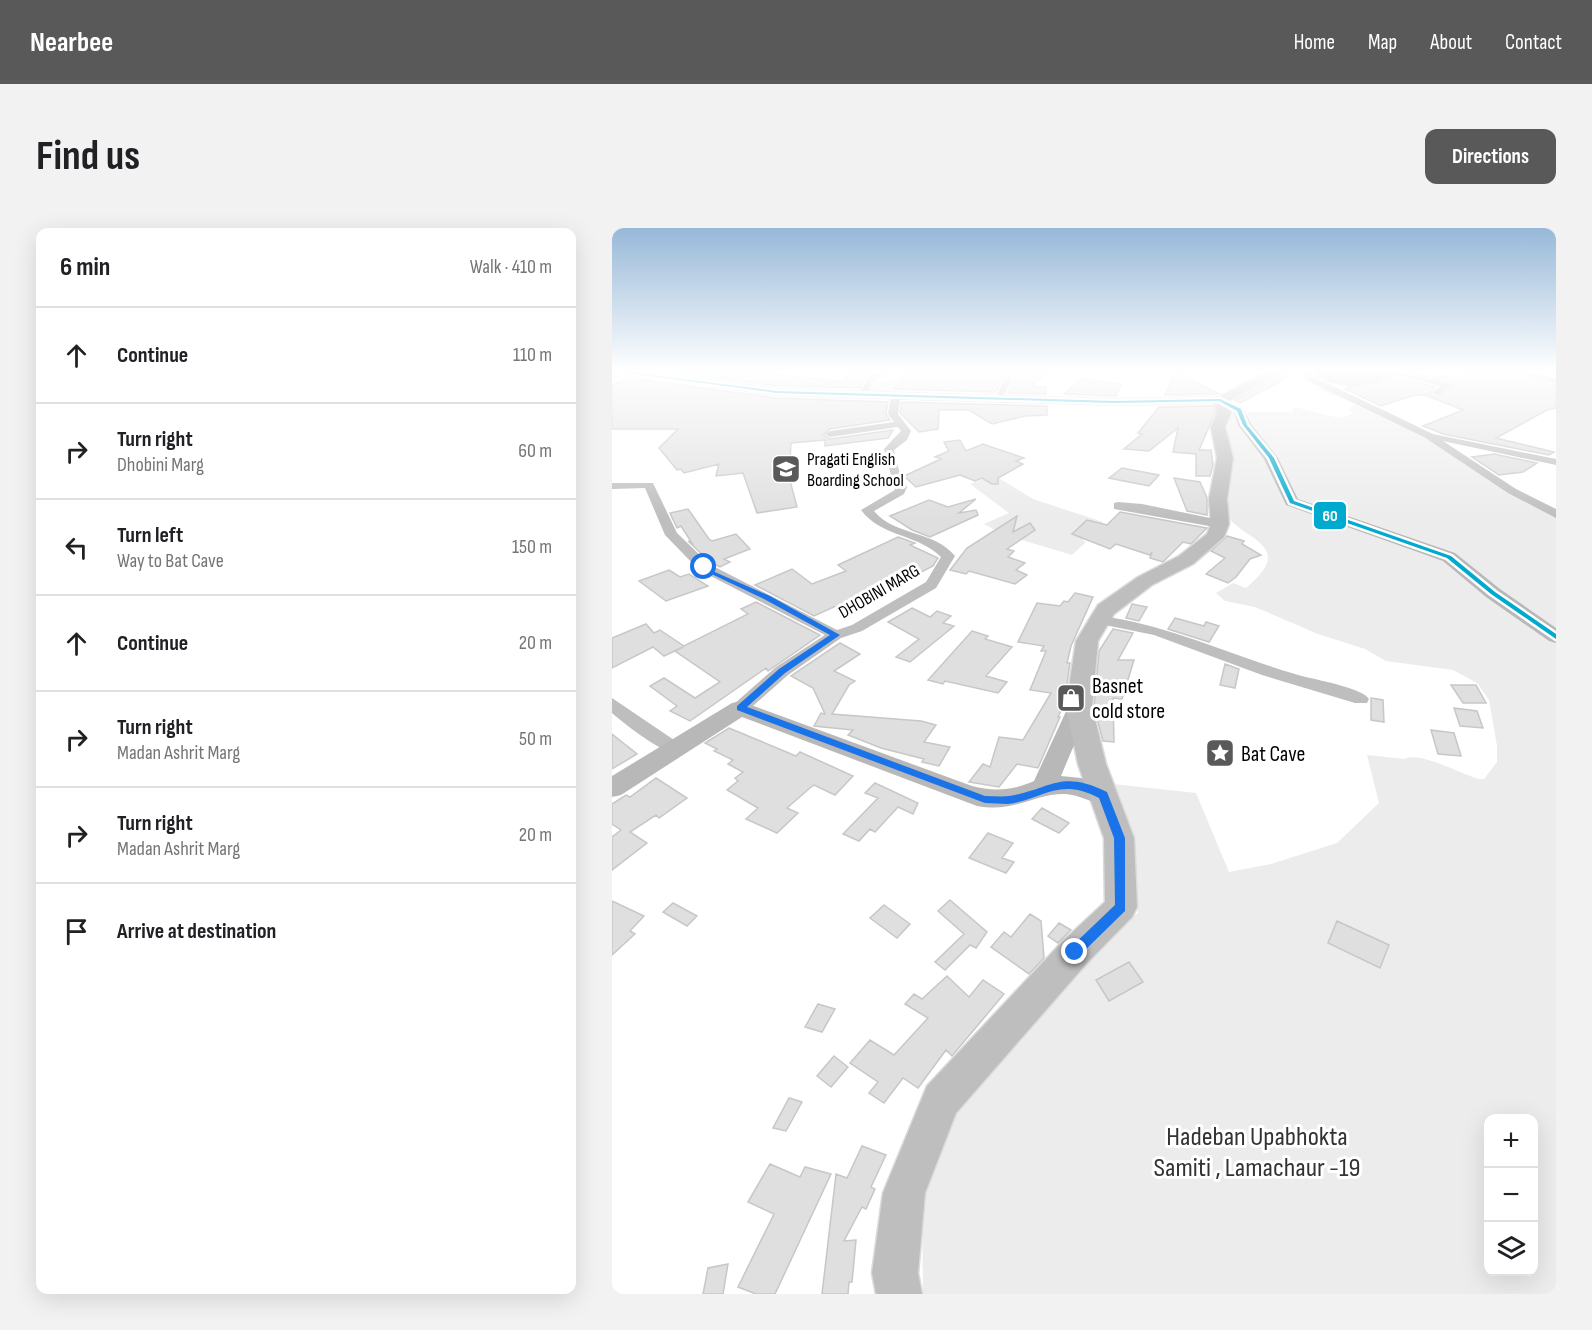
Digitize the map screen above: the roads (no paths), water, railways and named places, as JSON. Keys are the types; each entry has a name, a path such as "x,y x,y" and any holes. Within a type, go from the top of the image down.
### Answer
{"main road":[{"path":"1044,787 1079,706 1087,641 1106,610 1145,581 1186,560 1215,537 1220,524 1218,500 1225,458 1218,427 1219,420"},
{"path":"1243,420 1271,458 1292,502 1449,557 1556,638"},
{"path":"899,1294 895,1273 904,1193 941,1100 1075,952 1121,907 1119,838 1092,764 1079,706"},
{"path":"612,788 740,708 985,800 1009,800 1044,787 1073,785 1088,787 1103,795"}],"street":[{"path":"830,434 901,424 898,420"},
{"path":"1398,420 1428,435 1512,491 1556,514"},
{"name":"DHOBINI MARG","path":"740,708 782,671 836,635 856,628 931,585 947,562 948,556 938,546 876,520 867,510 900,492 901,487 894,474 890,449 905,434 901,424"},
{"path":"1428,435 1556,462"},
{"path":"612,486 649,485 670,535 704,567 767,597 836,635"},
{"path":"1118,506 1142,508 1220,524"},
{"path":"1100,620 1152,628 1254,667 1302,682 1335,689 1360,699"},
{"path":"612,704 674,748"}],"place":[{"name":"Pragati English Boarding School","path":"786,469"},
{"name":"Basnet cold store","path":"1071,698"},
{"name":"Bat Cave","path":"1220,753"}],"park label":[{"name":"Hadeban Upabhokta Samiti , Lamachaur -19","path":"1257,1152"}]}
